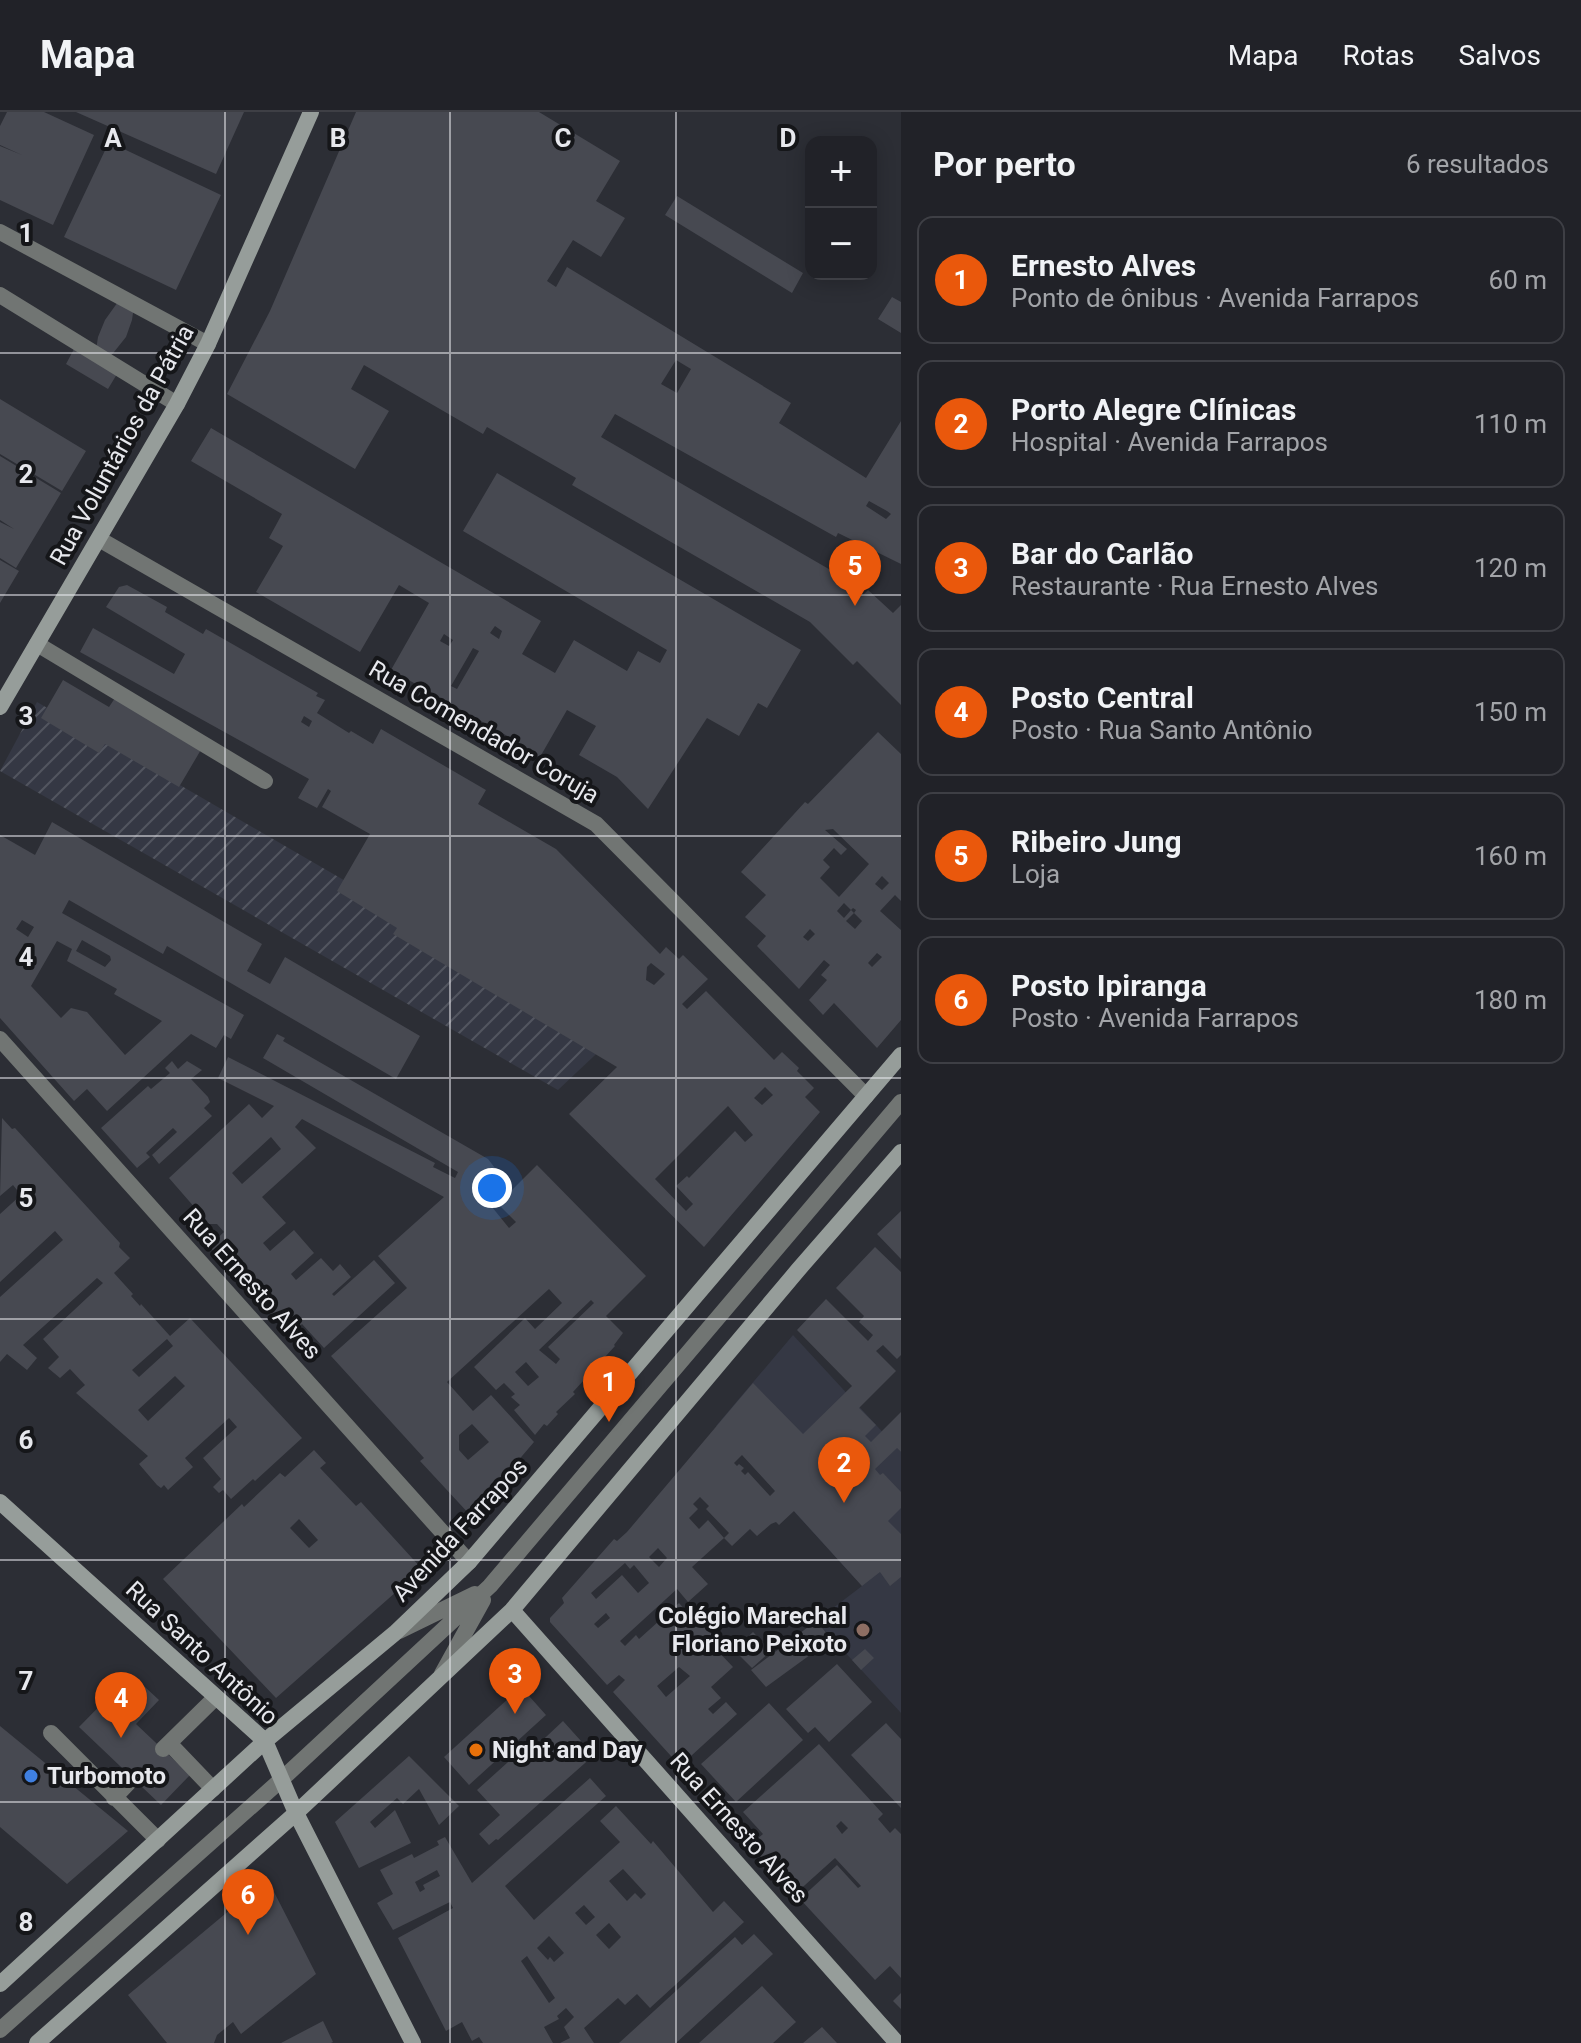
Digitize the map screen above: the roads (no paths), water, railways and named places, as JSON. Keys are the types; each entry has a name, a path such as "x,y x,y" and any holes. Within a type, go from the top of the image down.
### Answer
{"main road":[{"name":"Rua Voluntários da Pátria","path":"0,707 177,404 208,344 311,112"},
{"name":"Avenida Farrapos","path":"0,1984 265,1741 395,1633 469,1562 901,1055"},
{"path":"37,2043 296,1813 512,1610 901,1152"},
{"name":"Rua Santo Antônio","path":"0,1502 265,1741 296,1813 413,2043"},
{"name":"Rua Ernesto Alves","path":"512,1610 897,2043"}],"street":[{"path":"0,232 208,344"},
{"path":"0,295 177,404"},
{"name":"Rua Comendador Coruja","path":"99,539 596,824 866,1096"},
{"path":"37,644 265,781"},
{"name":"Rua Ernesto Alves","path":"0,1039 469,1562"},
{"path":"0,2030 282,1779 490,1586 901,1102"},
{"path":"395,1633 490,1586"},
{"path":"440,1679 490,1586"},
{"path":"213,1789 166,1746 216,1697"},
{"path":"51,1733 158,1840"},
{"path":"114,1798 133,1778"}],"place":[{"name":"Ribeiro Jung","path":"855,606"},
{"name":"Ernesto Alves","path":"609,1422"},
{"name":"Porto Alegre Clínicas","path":"844,1503"},
{"name":"Colégio Marechal Floriano Peixoto","path":"863,1630"},
{"name":"Bar do Carlão","path":"515,1714"},
{"name":"Posto Central","path":"121,1738"},
{"name":"Night and Day","path":"476,1750"},
{"name":"Turbomoto","path":"31,1776"},
{"name":"Posto Ipiranga","path":"248,1935"}]}
